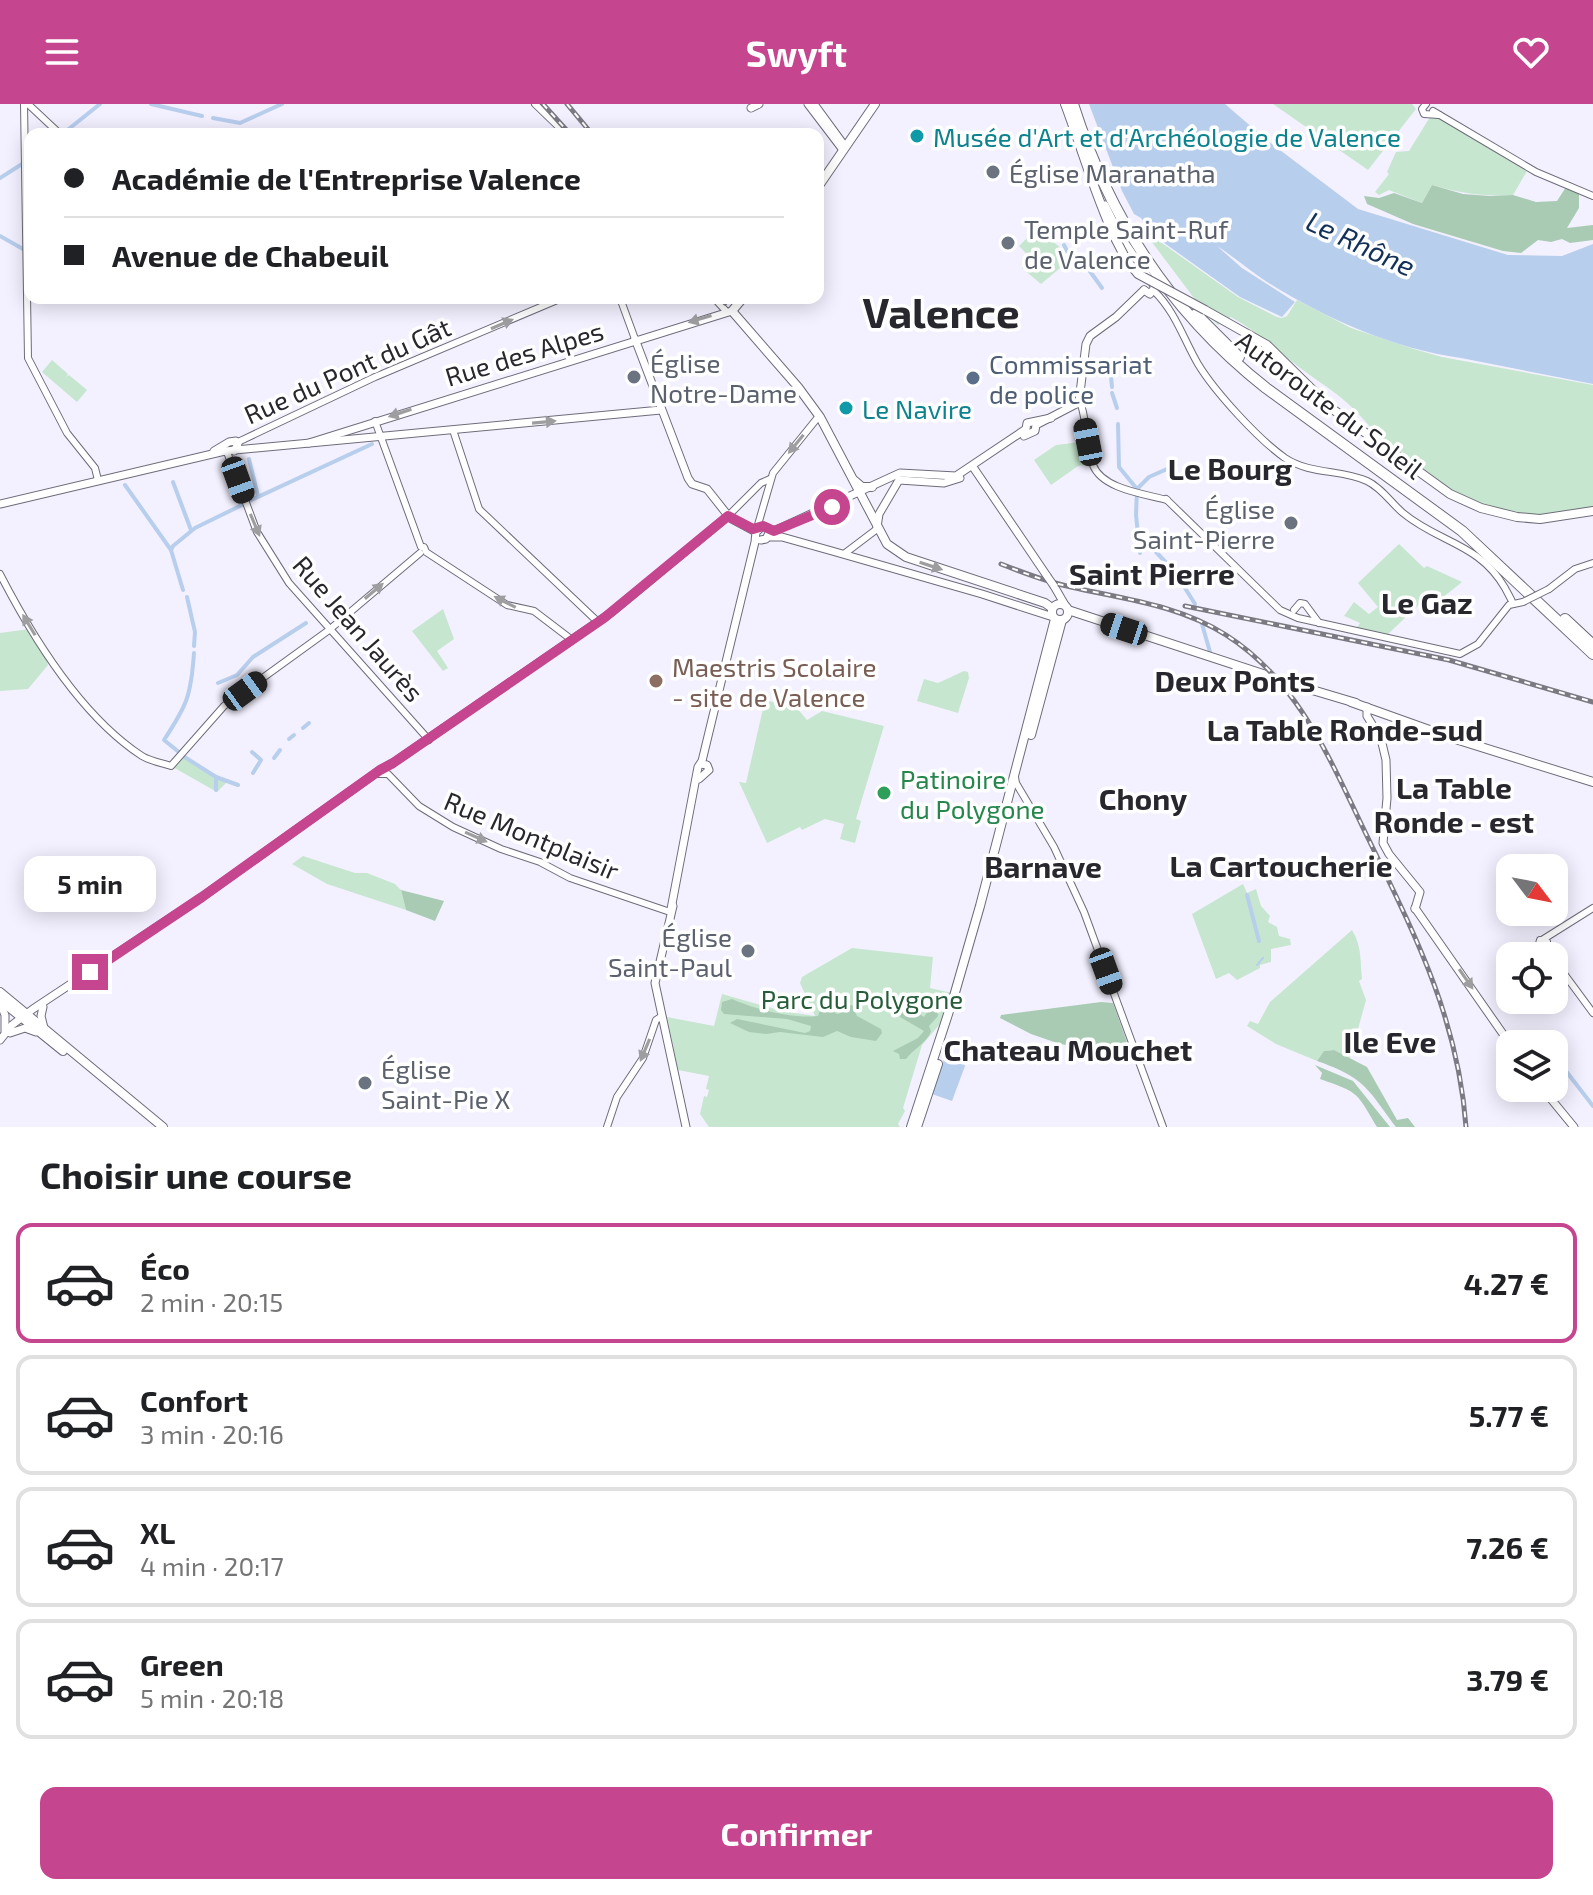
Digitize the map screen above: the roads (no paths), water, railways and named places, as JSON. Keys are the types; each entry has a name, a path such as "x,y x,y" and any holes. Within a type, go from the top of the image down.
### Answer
{"highway":[{"name":"Autoroute du Soleil","path":"1073,104 1091,158 1119,216 1157,276 1199,328 1266,388 1462,531 1593,654"},
{"name":"Autoroute du Soleil","path":"1080,104 1098,156 1125,213 1162,272 1204,323 1270,382 1466,525 1593,645"}],"main road":[{"path":"811,104 845,148"},
{"path":"811,104 845,148"},
{"path":"877,529 879,514 900,479 955,481 1027,431 1027,423 1035,424 1080,404 1088,340 1095,331 1149,290 1092,176 1065,104"},
{"path":"824,178 875,105"},
{"path":"1088,167 1088,187 1127,261 1138,274 1245,330 1329,411 1448,497 1476,511 1516,521 1544,523 1593,514"},
{"path":"1092,176 1099,204 1115,238"},
{"path":"737,304 729,311 798,387 819,417 887,544 906,557 1060,613"},
{"name":"Rue des Alpes","path":"329,439 375,421 729,311"},
{"path":"635,339 688,478 692,484 707,489 728,516 763,533 1042,612 1087,617 1269,676"},
{"path":"0,504 231,448 248,450 329,439 380,437 661,410"},
{"path":"763,533 903,473 956,476 974,469"},
{"path":"914,1127 1017,785 1060,613 1054,588 1045,572 974,469"},
{"path":"852,478 862,487 872,487"},
{"path":"882,482 888,493 887,499"},
{"path":"868,509 874,515 879,514"},
{"path":"4,1037 52,997 202,897 274,844 598,622 728,516"},
{"path":"686,1127 655,983 701,771 763,533"},
{"path":"701,771 763,533"},
{"path":"965,963 1060,613"},
{"path":"1282,681 1593,782"},
{"path":"1367,708 1367,716 1383,744 1385,756 1387,798 1383,843 1419,891 1415,909 1500,1030"},
{"path":"0,992 157,1127"},
{"path":"10,1000 41,1005"},
{"path":"0,1002 28,1016"},
{"path":"0,1002 5,1015 4,1037"},
{"path":"41,1005 45,1033"},
{"path":"4,1037 25,1028 45,1033 163,1127"},
{"path":"1553,1102 1574,1127"}],"street":[{"path":"26,104 53,128"},
{"path":"26,104 26,128"},
{"path":"535,104 560,128"},
{"path":"1427,108 1536,172 1593,196"},
{"path":"839,137 854,135"},
{"path":"1149,290 1162,300 1185,334 1197,361 1230,405 1285,457 1309,469 1364,480 1377,486 1414,520 1483,560 1514,606"},
{"path":"28,304 28,358 67,433 95,468 98,480"},
{"name":"Rue du Pont du Gât","path":"231,448 375,377 548,304"},
{"path":"622,304 635,339"},
{"path":"721,304 729,311"},
{"path":"1080,404 1094,469 1123,487 1166,499 1280,610 1309,617 1319,623 1460,654 1473,648 1499,615 1549,589 1575,569 1593,563"},
{"path":"728,516 770,479 819,417"},
{"path":"375,421 422,551 507,605 534,611 574,638"},
{"path":"453,430 479,509 598,622"},
{"name":"Rue Jean Jaurès","path":"231,448 257,532 289,583 429,740"},
{"path":"763,533 770,479"},
{"path":"844,554 877,529"},
{"path":"0,574 73,691 117,736 144,758 171,766 224,706 329,630 422,551"},
{"path":"1294,613 1303,603 1311,608 1309,617"},
{"path":"374,776 384,772 390,776 393,763"},
{"path":"1015,773 1017,785 1054,847 1084,912 1135,1058 1163,1127"},
{"name":"Rue Montplaisir","path":"390,776 419,806 453,827 501,849 540,862 570,878 670,911"},
{"path":"1546,942 1551,933 1593,908"},
{"path":"1568,979 1593,1013"},
{"path":"607,1127 617,1097 643,1058 655,1022 662,1016"}],"water":[{"name":"Le Rhône","path":"1089,104 1225,104 1358,209 1508,255 1562,256 1593,244 1593,384 1436,354 1386,340 1290,296 1217,246 1242,268 1295,302 1282,317 1240,297 1153,235 1141,218 1134,214"},
{"path":"948,1054 962,1060 965,1066 952,1101 932,1094"}],"waterway":[{"path":"70,128 100,104"},
{"path":"151,104 202,116"},
{"path":"213,118 240,123 282,104"},
{"path":"0,178 22,164"},
{"path":"0,236 23,249"},
{"path":"1064,245 1067,251 1084,263 1102,288"},
{"path":"1111,376 1112,387"},
{"path":"1112,393 1117,408"},
{"path":"1118,424 1119,467 1137,489"},
{"path":"249,501 372,444"},
{"path":"249,459 258,496"},
{"path":"1140,553 1137,489 1149,477 1176,465"},
{"path":"173,482 191,530"},
{"path":"125,485 171,550"},
{"path":"183,590 171,550 173,546 195,528 244,504"},
{"path":"1156,552 1175,572 1195,604"},
{"path":"187,597 195,632 194,646"},
{"path":"218,683 237,675 253,657 306,623"},
{"path":"1202,624 1210,652"},
{"path":"180,753 164,740 186,700 194,653"},
{"path":"303,728 309,723"},
{"path":"289,739 294,735"},
{"path":"274,758 280,750"},
{"path":"252,752 261,760 253,773"},
{"path":"183,756 216,777 238,785"},
{"path":"216,777 216,790"},
{"path":"1247,895 1259,941"},
{"path":"1257,965 1263,958"},
{"path":"1568,1074 1593,1106"}],"railway":[{"path":"543,104 565,128"},
{"path":"567,104 587,128"},
{"path":"1001,564 1053,583 1151,604 1189,617 1226,635 1274,675 1326,752 1417,942 1444,1012 1454,1049 1466,1127"},
{"path":"1185,606 1449,660 1593,702"}],"place":[{"name":"Musée d'Art et d'Archéologie de Valence","path":"917,136"},
{"name":"Église Maranatha","path":"993,172"},
{"name":"Temple Saint-Ruf de Valence","path":"1008,243"},
{"name":"Église Notre-Dame","path":"634,377"},
{"name":"Commissariat de police","path":"973,378"},
{"name":"Le Navire","path":"846,408"},
{"name":"Église Saint-Pierre","path":"1291,523"},
{"name":"Maestris Scolaire - site de Valence","path":"656,681"},
{"name":"Patinoire du Polygone","path":"884,793"},
{"name":"Église Saint-Paul","path":"748,951"},
{"name":"Église Saint-Pie X","path":"365,1083"}],"district":[{"name":"Valence","path":"941,311"},
{"name":"Le Bourg","path":"1230,468"},
{"name":"Saint Pierre","path":"1152,573"},
{"name":"Le Gaz","path":"1427,602"},
{"name":"Deux Ponts","path":"1235,680"},
{"name":"La Table Ronde-sud","path":"1345,729"},
{"name":"Chony","path":"1143,798"},
{"name":"La Table Ronde - est","path":"1454,804"},
{"name":"La Cartoucherie","path":"1281,865"},
{"name":"Barnave","path":"1043,866"},
{"name":"Ile Eve","path":"1390,1041"},
{"name":"Chateau Mouchet","path":"1068,1049"}],"park label":[{"name":"Parc du Polygone","path":"862,998"}]}
